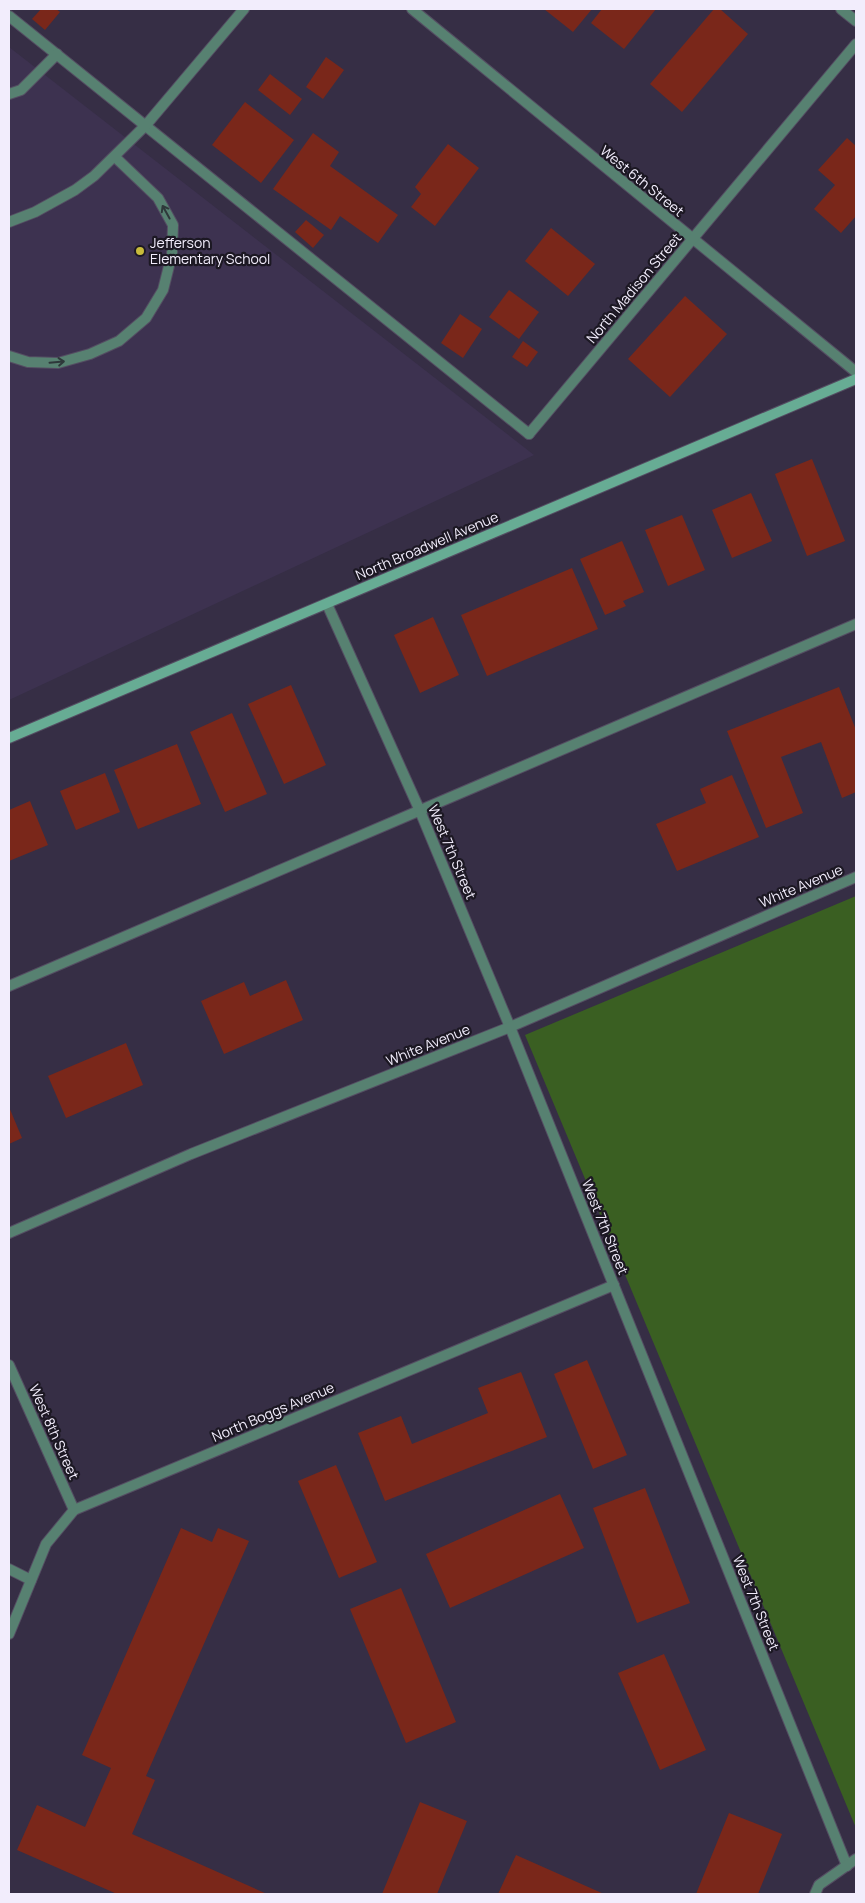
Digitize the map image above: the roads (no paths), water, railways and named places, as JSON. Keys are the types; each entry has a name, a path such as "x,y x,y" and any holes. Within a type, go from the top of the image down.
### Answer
{"main road":[{"name":"North Broadwell Avenue","path":"9,738 856,379"}],"street":[{"path":"9,222 35,212 74,190 94,176 115,157 146,125 244,9"},
{"name":"West 6th Street","path":"412,9 692,240 856,372"},
{"path":"841,9 856,21"},
{"path":"9,16 146,125"},
{"name":"North Madison Street","path":"146,125 530,434 856,44"},
{"path":"9,94 21,90 57,54"},
{"path":"9,356 28,362 58,363 90,354 118,341 146,318 163,290 172,254 173,225 158,198 115,157"},
{"name":"West 7th Street","path":"327,604 420,811 510,1027 847,1866"},
{"path":"9,986 856,624"},
{"name":"White Avenue","path":"9,1234 191,1154 510,1027 856,877"},
{"name":"North Boggs Avenue","path":"9,1634 46,1544 74,1510 614,1285"},
{"name":"West 8th Street","path":"9,1365 74,1510"},
{"path":"9,1569 31,1580"},
{"path":"815,1894 819,1885 856,1859"}],"place":[{"name":"Jefferson Elementary School","path":"140,251"}]}
